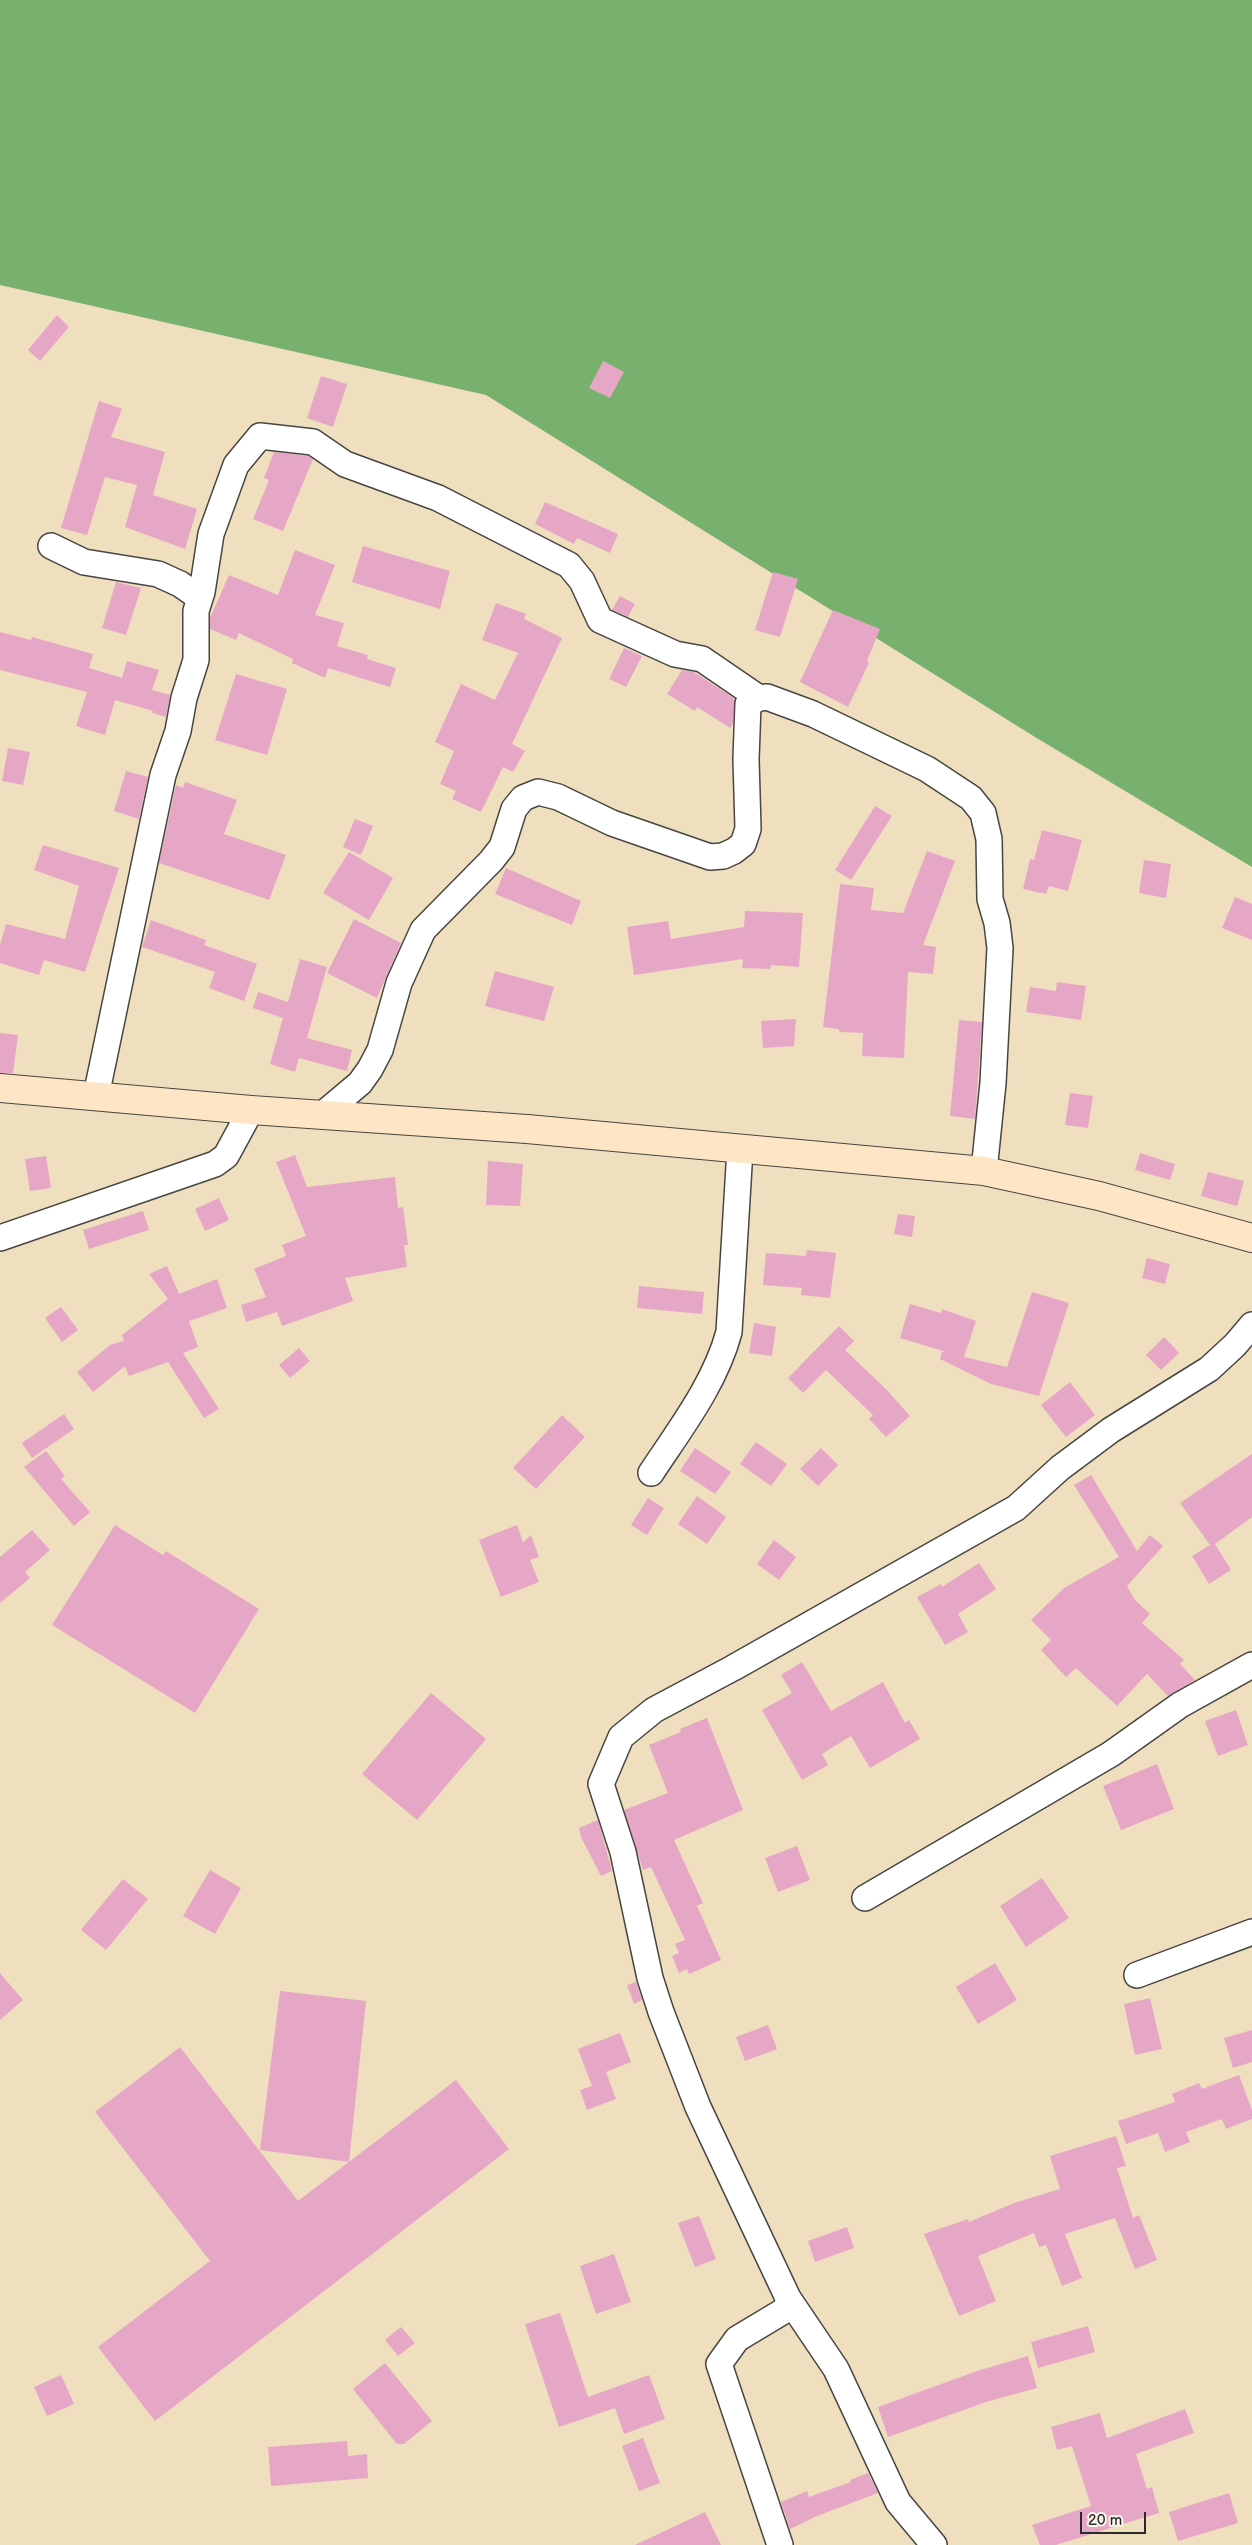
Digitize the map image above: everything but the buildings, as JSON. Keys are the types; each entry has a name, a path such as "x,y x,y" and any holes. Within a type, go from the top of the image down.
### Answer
{"street":[{"path":"96,1096 163,775 178,731 184,698 196,660 196,611 211,534 236,465 260,436 313,442 345,464 438,498 569,565 582,581 600,620 675,654 702,659 759,698"},
{"path":"51,546 84,562 158,574 180,584 200,598"},
{"path":"322,1115 360,1083 370,1070 380,1050 399,983 423,930 492,861 502,847 514,809 523,798 538,792 558,797 612,823 710,857 723,856 743,844 748,830 746,759 748,704 759,698 767,697 813,714 926,769 971,798 983,813 989,839 990,899 998,923 1000,948 993,1083 984,1171"},
{"path":"0,1088 251,1110 527,1129 984,1171 1099,1196 1252,1238"},
{"path":"0,1238 215,1164 226,1156 251,1110"},
{"path":"650,1473 691,1413 723,1355 729,1332 740,1149"},
{"path":"934,2545 898,2502 836,2369 788,2298 698,2108 650,1978 623,1852 600,1784 621,1737 654,1710 733,1668 1016,1508 1060,1468 1112,1430 1210,1369 1235,1345 1252,1324"},
{"path":"865,1898 1111,1754 1180,1705 1252,1665"},
{"path":"1137,1975 1252,1932"},
{"path":"780,2545 719,2364 737,2339 786,2309 788,2298"}],"green space":[{"path":"0,0 1252,0 1252,867 1035,737 486,395 0,285"}]}
